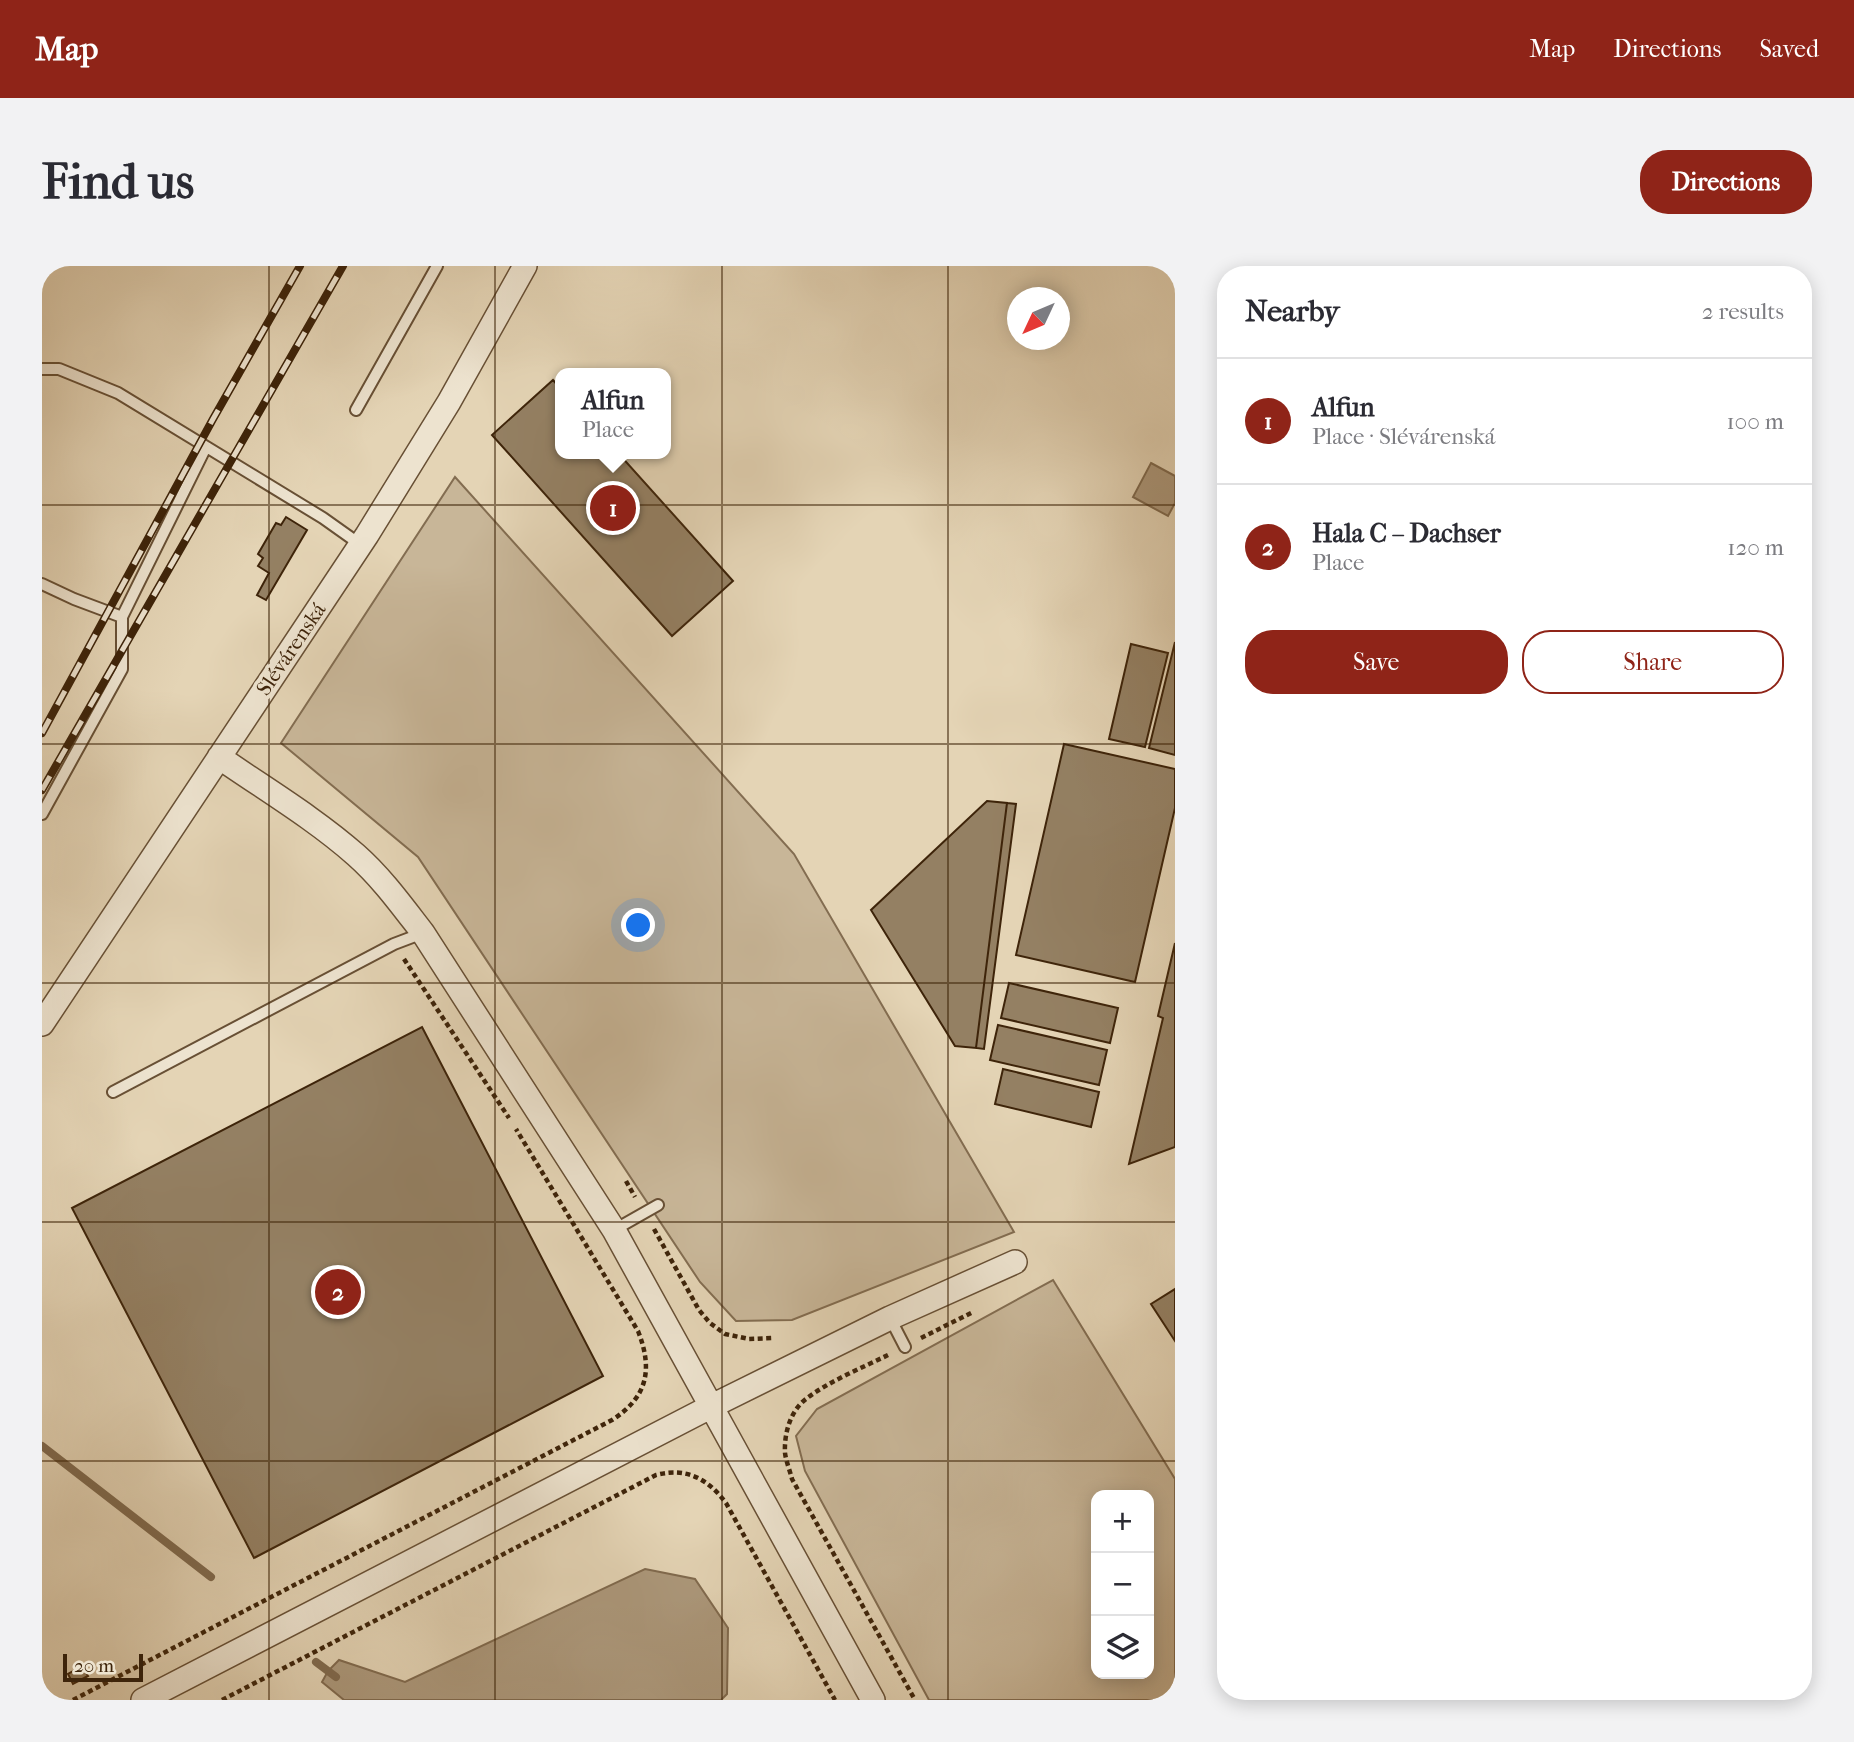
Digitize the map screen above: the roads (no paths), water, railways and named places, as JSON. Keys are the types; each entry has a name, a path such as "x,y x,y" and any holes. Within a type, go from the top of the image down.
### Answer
{"street":[{"name":"Slévárenská","path":"42,1024 361,545 449,402 525,266"},
{"path":"219,757 318,825 356,856 392,892 423,933 614,1230 873,1700"},
{"path":"156,1697 712,1406 890,1318 1015,1262"}],"lane":[{"path":"356,410 437,266"},
{"path":"42,369 59,369 118,393 361,545"},
{"path":"42,814 122,669 122,617 206,447"},
{"path":"42,584 122,617"},
{"path":"113,1092 394,944 423,933"},
{"path":"614,1230 658,1205"},
{"path":"890,1318 905,1347"}],"waterway":[{"path":"42,1446 211,1577"},
{"path":"316,1662 336,1677"}],"railway":[{"path":"42,733 213,419 300,266"},
{"path":"42,790 343,266"}],"place":[{"name":"Alfun","path":"613,508"},
{"name":"Hala C – Dachser","path":"338,1292"}]}
